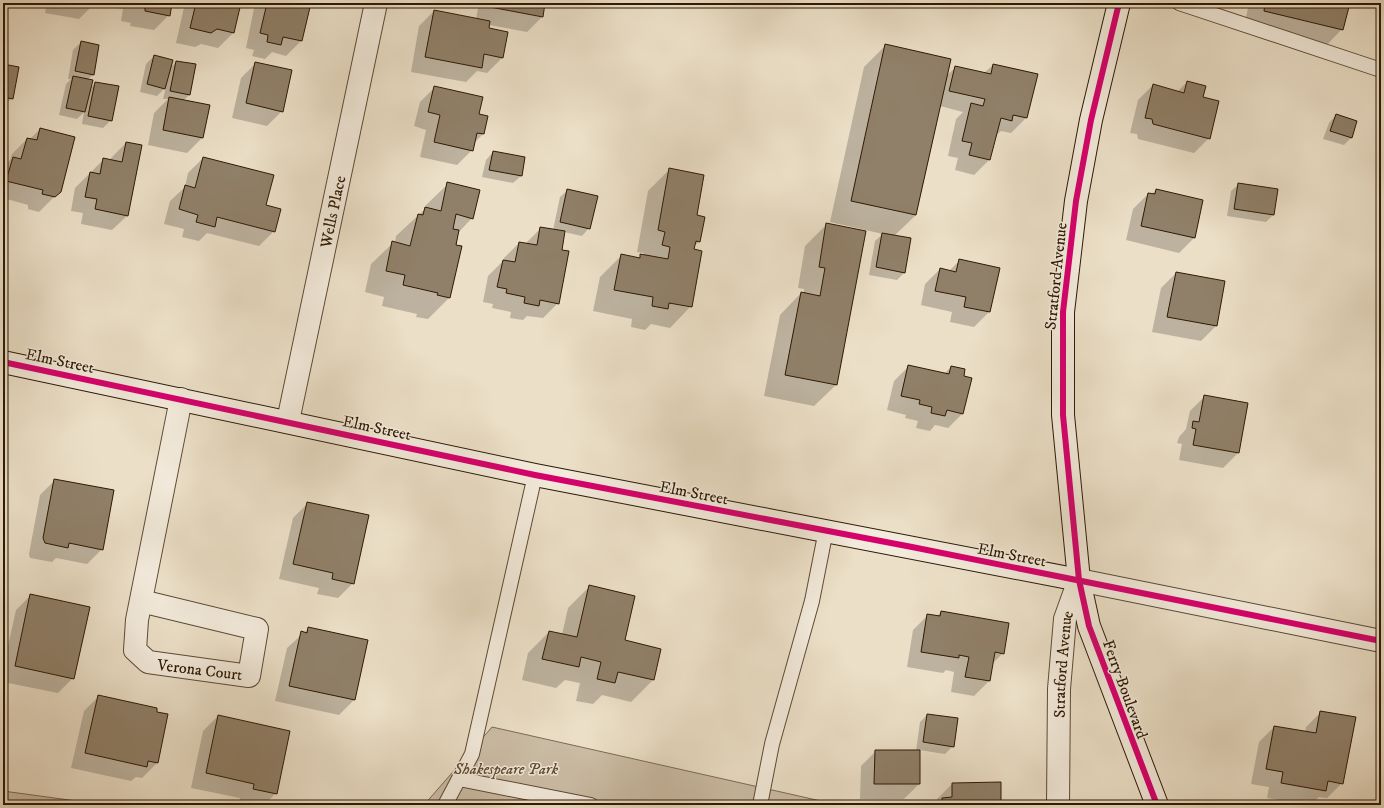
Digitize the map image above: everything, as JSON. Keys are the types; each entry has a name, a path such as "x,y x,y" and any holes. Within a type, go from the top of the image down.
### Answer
{"street":[{"name":"Wells Place","path":"288,421 376,3"},
{"name":"Stratford Avenue","path":"1058,805 1060,681 1065,619 1079,580 1063,415 1063,312 1076,201 1093,113 1119,3"},
{"name":"Elm Street","path":"3,362 288,421 536,475 826,530 1381,641"},
{"name":"Verona Court","path":"142,601 257,629 249,676 148,662 134,650 137,620 181,399"},
{"name":"Ferry Boulevard","path":"1079,580 1089,626 1157,805"}],"lane":[{"path":"1179,3 1200,6 1381,70"},
{"path":"445,805 472,754 536,475"},
{"path":"760,805 772,744 812,601 826,530"},
{"path":"459,779 591,805"}],"green space":[{"name":"Shakespeare Park","path":"492,727 821,801 820,805 424,805"},
{"path":"3,791 106,805 3,805"}],"building":[{"path":"136,3 172,3 170,16 145,11 145,8 135,6"},
{"path":"196,3 241,3 234,33 217,29 211,33 190,28"},
{"path":"267,3 311,3 302,41 283,37 281,45 267,42 268,35 260,33"},
{"path":"490,3 545,3 543,17 490,7"},
{"path":"1265,3 1350,3 1343,30 1264,11"},
{"path":"434,10 490,21 489,28 508,32 503,58 484,54 482,68 425,57"},
{"path":"81,41 99,45 94,75 75,71"},
{"path":"885,44 951,59 916,215 851,201"},
{"path":"154,55 173,60 165,89 147,84"},
{"path":"176,61 196,64 190,95 170,91"},
{"path":"255,62 292,70 283,112 246,103"},
{"path":"3,64 19,67 13,99 3,97"},
{"path":"993,64 1038,74 1027,118 1013,115 1012,121 1001,118 990,160 969,155 972,143 962,141 971,103 983,106 985,99 949,91 955,66 991,74"},
{"path":"73,76 93,80 85,112 66,108"},
{"path":"1187,81 1206,86 1203,97 1219,101 1210,139 1153,124 1152,119 1145,118 1153,84 1184,93"},
{"path":"95,82 119,86 112,121 88,116"},
{"path":"434,86 483,97 479,114 488,116 484,134 477,133 473,151 434,142 440,115 428,112"},
{"path":"169,97 210,105 203,138 163,130"},
{"path":"1336,114 1357,121 1352,138 1330,131"},
{"path":"40,128 75,137 61,192 55,197 42,194 43,190 6,181 13,157 21,159 27,138 37,140"},
{"path":"126,142 142,145 128,216 95,209 97,199 85,197 90,172 100,174 103,158 122,162"},
{"path":"493,151 525,157 522,176 489,170"},
{"path":"203,157 274,175 266,205 281,209 275,232 217,217 215,227 196,222 198,215 179,209 185,185 195,188"},
{"path":"669,168 704,175 697,215 705,217 700,242 696,241 694,249 702,251 692,307 669,303 668,309 652,306 653,297 614,290 621,254 640,258 640,254 668,259 670,247 662,245 665,232 658,230"},
{"path":"447,182 480,190 473,219 456,214 453,229 459,230 456,245 462,246 450,298 437,295 438,293 403,285 405,275 386,271 392,241 410,246 418,214 423,215 425,207 441,211"},
{"path":"1238,183 1278,189 1274,215 1234,209"},
{"path":"567,189 598,196 590,229 560,222"},
{"path":"1156,189 1203,200 1195,238 1141,226 1148,193 1155,194"},
{"path":"826,223 866,231 837,385 785,375 801,292 820,296 825,268 819,267"},
{"path":"540,227 565,231 562,250 569,251 559,304 540,300 539,306 524,303 525,297 506,293 507,289 497,287 503,260 515,262 519,242 537,245"},
{"path":"882,233 911,238 905,273 876,267"},
{"path":"959,259 1000,268 990,312 964,307 966,297 935,291 940,268 956,272"},
{"path":"1176,272 1225,281 1217,326 1167,317"},
{"path":"908,365 949,374 951,366 965,369 964,376 972,378 963,414 947,410 945,416 931,413 932,407 919,404 920,400 901,396"},
{"path":"1204,395 1248,403 1239,453 1193,445 1196,429 1192,428 1193,421 1199,422"},
{"path":"54,479 114,490 103,550 69,543 68,548 45,543 43,538"},
{"path":"307,502 369,515 354,584 332,579 333,573 293,564"},
{"path":"589,585 635,596 625,640 661,649 654,680 618,672 615,683 597,679 601,662 581,657 579,667 542,659 549,631 577,637"},
{"path":"30,594 90,607 74,679 15,666"},
{"path":"941,611 1009,623 1004,654 995,652 990,681 965,677 969,657 959,655 959,658 921,652 927,614 940,616"},
{"path":"308,627 368,640 355,700 289,686 301,631 307,633"},
{"path":"98,695 157,708 157,712 168,714 158,763 148,761 147,767 85,753"},
{"path":"1320,711 1356,717 1343,784 1328,781 1326,791 1281,783 1283,772 1266,769 1274,726 1316,733"},
{"path":"927,714 958,718 954,747 923,742"},
{"path":"218,715 290,731 277,794 253,789 254,784 206,773"},
{"path":"875,750 920,750 920,784 874,784"},
{"path":"1001,782 1001,802 1008,802 1008,805 942,805 942,798 952,797 952,783"}],"cycle path":[{"path":"1119,3 1091,120 1076,201 1063,312 1063,415 1079,580 1089,626 1157,805"},
{"path":"3,362 535,475 912,547 1381,641"}]}
